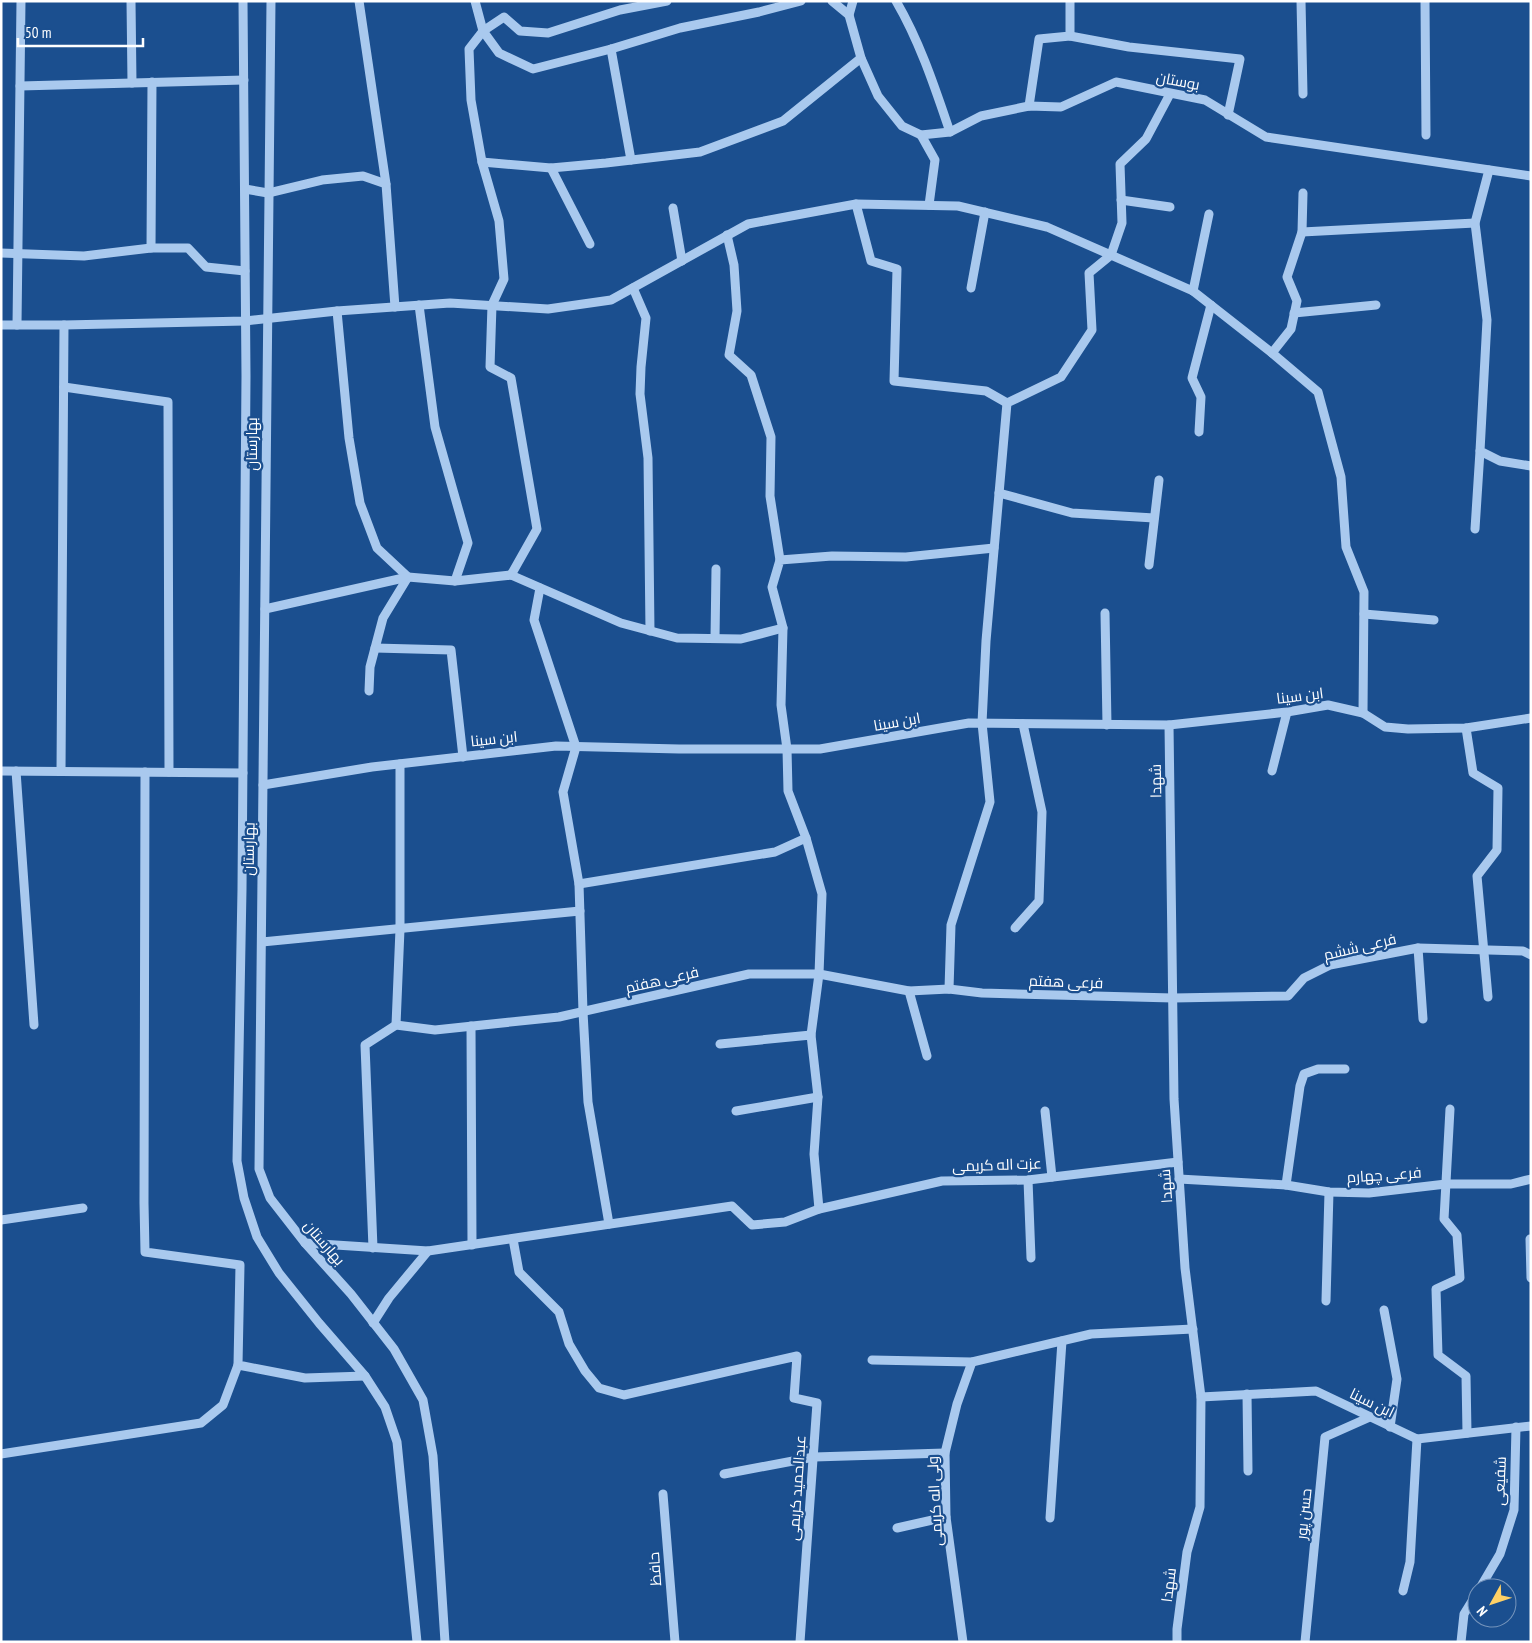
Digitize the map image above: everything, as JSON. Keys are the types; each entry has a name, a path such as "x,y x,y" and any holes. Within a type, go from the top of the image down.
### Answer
{"street":[{"path":"17,325 21,1"},
{"path":"131,1 132,83"},
{"name":"بهارستان","path":"243,1 245,189 243,773 237,1161 244,1198 257,1237 279,1273 365,1376 385,1407 397,1442 417,1642"},
{"name":"بهارستان","path":"271,1 259,1169 270,1198 304,1243 351,1294 394,1349 423,1400 433,1456 445,1642"},
{"path":"359,1 386,184 395,307"},
{"path":"474,1 482,31 499,53 533,69 611,49 680,28 759,12 801,1"},
{"path":"511,575 538,529 511,378 490,367 492,305 504,279 500,221 482,162 471,100 468,49 482,31 504,17 520,31 548,33 620,10 666,1"},
{"path":"832,1 849,15"},
{"path":"853,1 849,15 860,58 878,96 902,126 921,136 935,160 929,205"},
{"path":"896,1 930,74 950,132"},
{"path":"1070,1 1070,36"},
{"path":"1302,1 1303,94"},
{"path":"1426,1 1426,135"},
{"path":"1028,106 1039,39 1070,36 1129,47 1240,59 1228,115"},
{"path":"611,49 631,160"},
{"path":"482,162 551,168 700,152 783,121 860,58"},
{"path":"20,86 244,80"},
{"path":"151,248 152,82"},
{"name":"بوستان","path":"921,136 950,132 981,116 1028,106 1061,108 1116,82 1205,100 1266,137 1531,176"},
{"path":"1007,403 1061,377 1092,330 1089,273 1111,255 1122,223 1120,164 1146,139 1170,94"},
{"path":"551,168 590,244"},
{"path":"1475,529 1488,320 1475,223 1489,170"},
{"path":"245,189 268,193 322,180 363,176 386,184"},
{"path":"1272,353 1291,329 1297,301 1287,277 1302,232 1303,193"},
{"path":"1122,200 1170,207"},
{"path":"856,204 871,262 897,270 894,381 986,391 1007,403"},
{"path":"1,324 64,325 245,320 450,303 548,308 611,300 748,224 856,204 958,206 1047,227 1194,291 1318,392 1342,477 1346,547 1364,592 1363,713"},
{"path":"673,208 682,261"},
{"path":"971,288 985,212"},
{"path":"1194,291 1209,214"},
{"path":"1302,232 1475,223"},
{"path":"727,235 734,265 737,311 729,355 751,375 771,437 770,496 780,560 772,587 783,628 781,705 787,749 788,790 806,838 822,894 819,974 812,1035 818,1097 814,1154 819,1209"},
{"path":"1,253 84,256 151,248 188,248 206,267 245,271"},
{"path":"633,288 646,318 640,394 648,458 650,631"},
{"path":"419,305 435,427 468,543 455,581"},
{"path":"1199,432 1201,396 1192,378 1211,305"},
{"path":"1294,313 1376,305"},
{"path":"337,311 350,438 360,503 377,548 408,577"},
{"path":"61,771 64,325"},
{"path":"64,387 168,402 169,772"},
{"path":"949,989 951,925 990,802 982,723 986,641 1007,403"},
{"path":"1480,451 1500,461 1531,466"},
{"path":"1148,565 1159,480"},
{"path":"999,493 1072,513 1154,518"},
{"path":"780,560 832,556 906,556 994,548"},
{"path":"715,638 716,569"},
{"path":"265,610 408,577 455,581 511,575 621,624 677,638 741,639 783,628"},
{"path":"369,691 370,667 383,618 408,577"},
{"path":"304,1243 428,1251 609,1224 588,1102 579,884 563,792 576,747 534,620 540,588"},
{"path":"1106,613 1106,724"},
{"path":"1364,614 1434,620"},
{"path":"375,648 450,650 463,757"},
{"name":"ابن سینا","path":"263,785 372,767 556,746 820,749 969,723 1169,725 1287,712 1328,705 1363,713 1385,726 1408,729 1466,728 1531,718"},
{"path":"1272,771 1287,712"},
{"path":"1015,928 1039,901 1042,812 1023,724"},
{"name":"شهدا","path":"1169,725 1174,1099 1185,1268 1201,1397 1200,1507 1187,1552 1177,1630 1178,1642"},
{"path":"1466,728 1473,773 1498,788 1497,850 1477,876 1488,997"},
{"path":"373,1248 366,1045 396,1026 400,929 400,764"},
{"path":"1,771 243,773"},
{"path":"16,771 34,1025"},
{"path":"1,1454 201,1423 223,1405 238,1365 240,1265 145,1252 145,772"},
{"path":"579,884 775,852 806,838"},
{"path":"262,942 580,911"},
{"path":"1418,948 1423,1019"},
{"name":"فرعی ششم","path":"1173,998 1288,996 1304,978 1330,965 1418,948 1523,951 1531,955"},
{"name":"فرعی هفتم","path":"396,1026 435,1030 559,1017 749,974 819,974 909,991 949,989 982,993 1173,998"},
{"path":"909,991 927,1056"},
{"path":"471,1026 472,1245"},
{"path":"720,1044 812,1035"},
{"path":"1286,1185 1300,1086 1304,1074 1318,1069 1346,1069"},
{"path":"736,1111 818,1097"},
{"path":"1450,1109 1444,1219 1458,1235 1460,1278 1436,1289 1438,1355 1466,1376 1467,1433"},
{"path":"1045,1111 1052,1177"},
{"name":"عزت اله کریمی","path":"609,1224 732,1206 752,1225 785,1222 819,1209 942,1180 1028,1180 1178,1162"},
{"name":"فرعی چهارم","path":"1179,1179 1286,1185 1329,1192 1369,1193 1446,1184 1511,1184 1531,1179"},
{"path":"1028,1180 1031,1258"},
{"path":"1326,1301 1329,1192"},
{"path":"1,1220 83,1208"},
{"name":"عبدالحمید کریمی","path":"513,1238 519,1272 559,1312 569,1344 585,1371 599,1388 624,1395 797,1356 794,1398 818,1403 800,1642"},
{"path":"1530,1240 1531,1278"},
{"path":"373,1323 390,1298 428,1251"},
{"path":"1384,1310 1397,1379 1390,1427"},
{"path":"872,1360 972,1362 1091,1334 1193,1329"},
{"path":"1050,1518 1062,1341"},
{"name":"ولی اله کریمی","path":"964,1642 946,1517 945,1452 957,1404 972,1362"},
{"path":"238,1365 305,1378 365,1376"},
{"name":"ابن سینا","path":"1201,1397 1316,1391 1417,1439"},
{"path":"1247,1394 1248,1471"},
{"name":"حسن پور","path":"1304,1642 1325,1437 1370,1417"},
{"path":"1403,1591 1410,1562 1417,1439 1531,1426"},
{"name":"شفیعی","path":"1486,1578 1500,1554 1514,1510 1516,1427"},
{"path":"724,1474 814,1457 945,1452"},
{"name":"حافظ","path":"663,1494 674,1642"},
{"path":"897,1528 946,1517"},
{"path":"1461,1642 1464,1614 1467,1609"}]}
